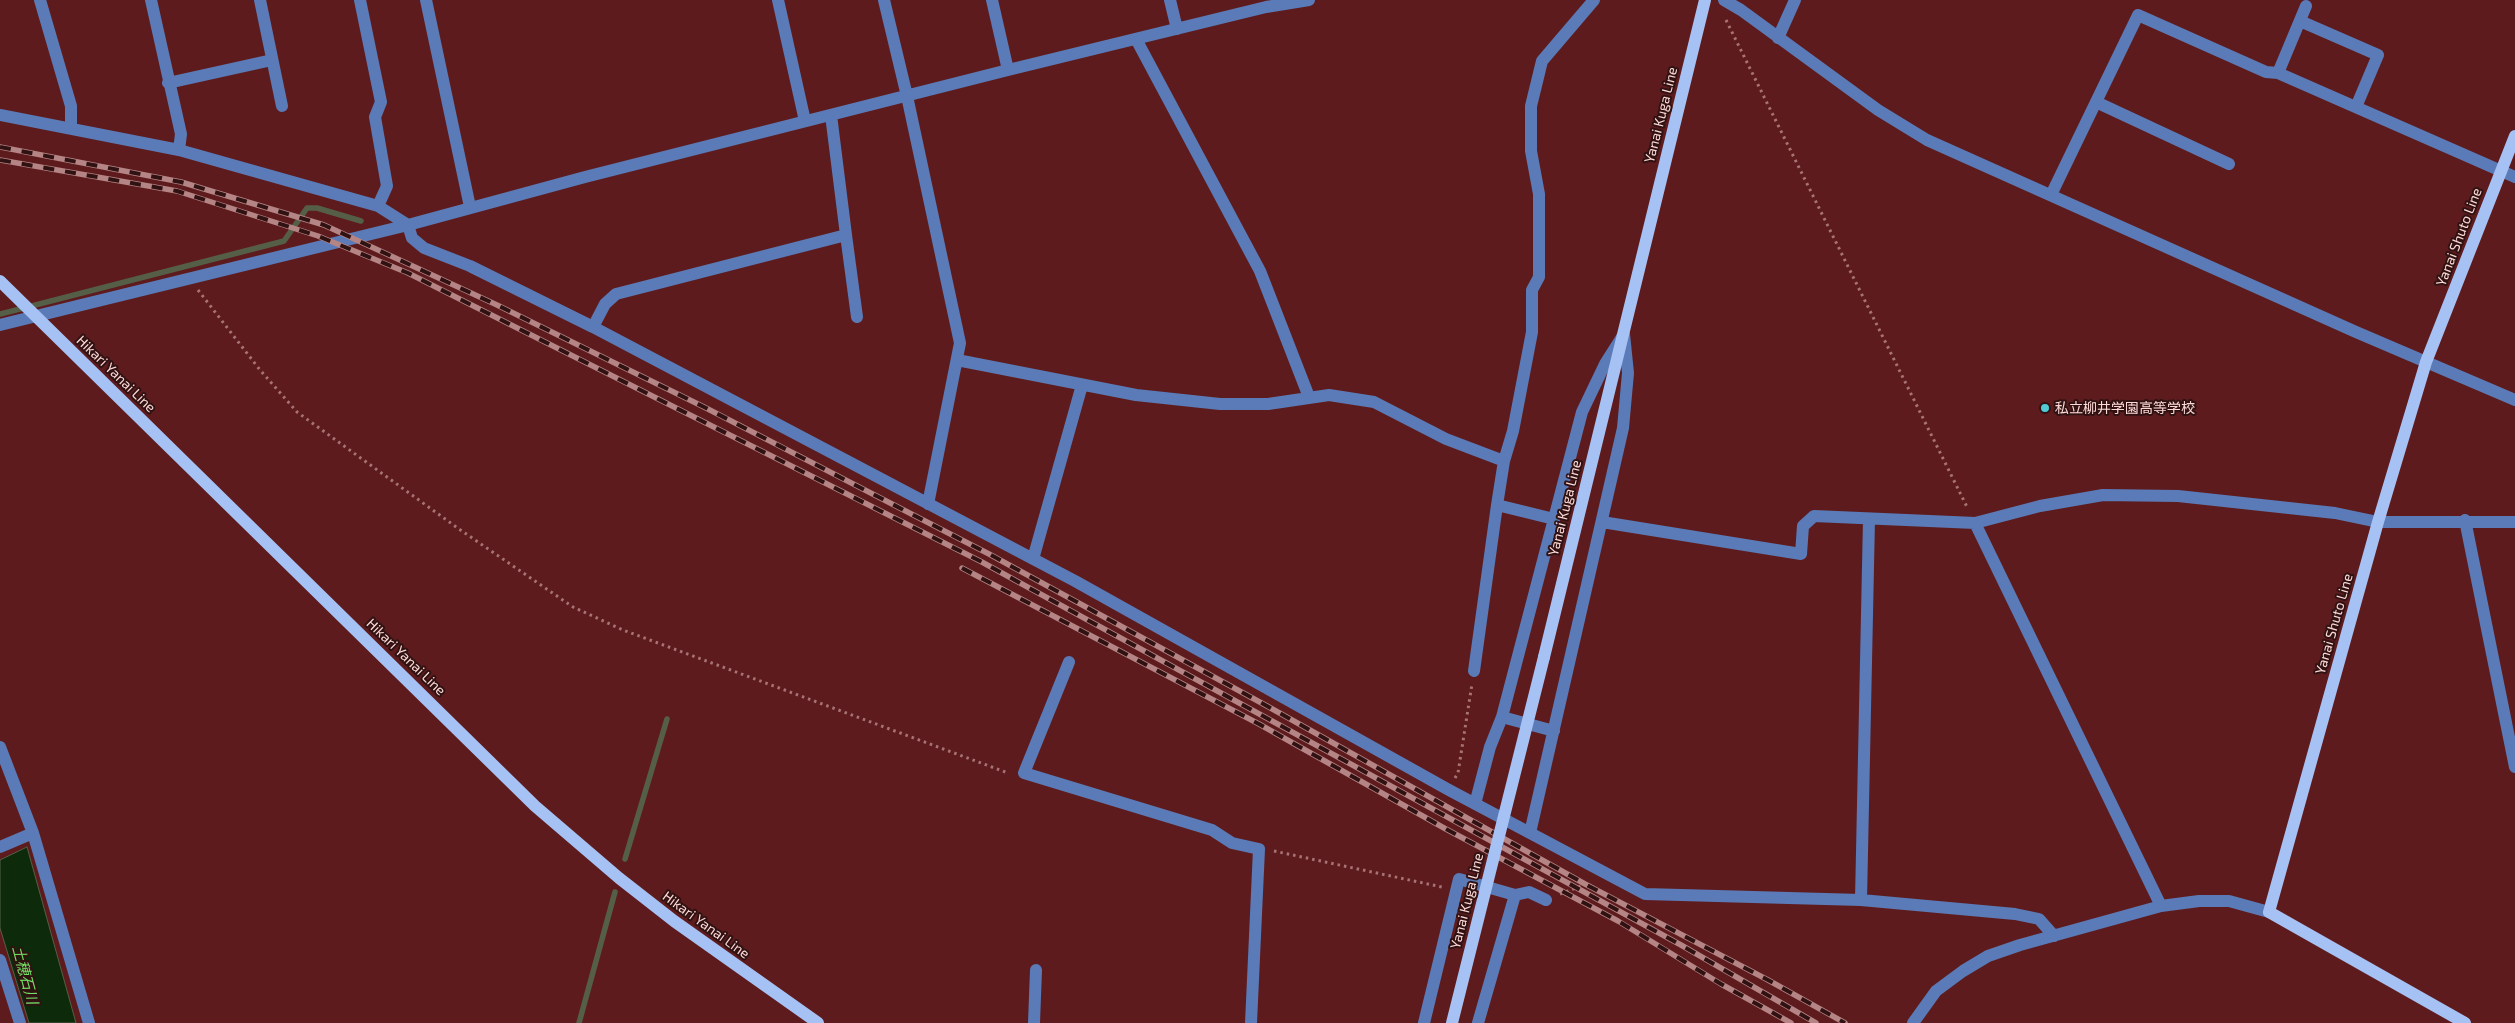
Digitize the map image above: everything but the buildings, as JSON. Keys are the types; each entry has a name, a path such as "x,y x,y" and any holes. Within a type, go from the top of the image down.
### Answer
{"main road":[{"name":"Yanai Kuga Line","path":"1452,1023 1624,334 1705,0"},
{"name":"Yanai Shuto Line","path":"2269,912 2378,522 2426,362 2515,136"},
{"name":"Hikari Yanai Line","path":"0,281 535,806 619,878 666,915 818,1023"},
{"path":"2269,912 2465,1023"}],"street":[{"path":"40,0 71,106 71,128"},
{"path":"151,0 180,134 179,150"},
{"path":"260,0 282,106"},
{"path":"360,0 381,102 375,117 387,186 378,206"},
{"path":"426,0 470,207"},
{"path":"778,0 805,121"},
{"path":"884,0 907,96 960,342 951,381 932,495 928,504"},
{"path":"992,0 1008,70"},
{"path":"1170,0 1176,29"},
{"path":"0,325 33,314 192,279 408,225 470,207 805,121 1176,29 1265,4 1309,0"},
{"path":"1474,671 1504,461 1514,431 1532,332 1532,290 1539,277 1539,194 1531,151 1531,106 1542,61 1594,0"},
{"path":"1724,0 1878,110 1927,140 2515,400"},
{"path":"1778,38 1795,0"},
{"path":"2278,73 2306,6"},
{"path":"2051,195 2138,15 2266,72 2278,73 2515,177"},
{"path":"2300,21 2378,55 2356,108"},
{"path":"1136,39 1260,271 1309,397"},
{"path":"168,83 272,60"},
{"path":"2096,102 2229,164"},
{"path":"0,115 179,150 378,206 408,225 412,238 424,248 470,266 593,327 1033,559 1449,790 1645,894 1861,900 2015,914 2040,919 2054,936"},
{"path":"832,115 857,317"},
{"path":"593,327 605,304 616,294 846,235"},
{"path":"1475,804 1490,747 1502,718 1582,412 1605,364 1624,334"},
{"path":"1530,833 1623,428 1628,373 1624,334"},
{"path":"957,360 1136,395 1220,404 1268,404 1329,395 1374,402 1446,438 1504,461"},
{"path":"1033,559 1082,385"},
{"path":"1602,522 1801,554 1803,526 1814,516 1975,523 2040,506 2103,495 2178,496 2335,513 2378,522 2465,520 2515,522"},
{"path":"1497,505 1554,519"},
{"path":"1861,900 1869,518"},
{"path":"2465,520 2511,726 2515,767"},
{"path":"1975,523 2161,906"},
{"path":"1069,662 1024,773 1212,830 1232,843 1259,849 1251,1023"},
{"path":"1502,718 1554,731"},
{"path":"0,747 30,834 89,1023"},
{"path":"0,848 30,834"},
{"path":"1424,1023 1455,889 1459,879 1514,895 1529,892 1546,900"},
{"path":"1478,1023 1514,895"},
{"path":"1914,1023 1936,991 1963,971 1988,956 2161,906 2199,901 2229,901 2269,912"},
{"path":"0,960 20,1023"},
{"path":"1034,1023 1036,970"}],"path":[{"path":"1726,19 1975,523"},
{"path":"192,279 201,296 254,363 297,412 451,524 573,607 623,630 897,733 1008,773 1024,773"},
{"path":"1449,790 1458,773 1474,671"},
{"path":"1259,849 1455,889"},
{"path":"1546,900 1608,875"}],"water":[{"name":"土穂石川","path":"27,847 76,1023 29,1023 0,928 0,860"}],"waterway":[{"path":"0,314 284,241 307,208 317,208 361,221"},
{"path":"625,859 667,719"},
{"path":"579,1023 615,892"}],"railway":[{"path":"0,147 181,182 324,225 497,305 704,407 989,554 1267,706 1585,884 1768,980 1845,1023"},
{"path":"0,160 177,191 318,236 408,273 980,561 1681,945 1816,1023"},
{"path":"962,568 1259,724 1444,828 1618,921 1721,984 1791,1023"}],"place":[{"name":"私立柳井学園高等学校","path":"2045,408"}]}
